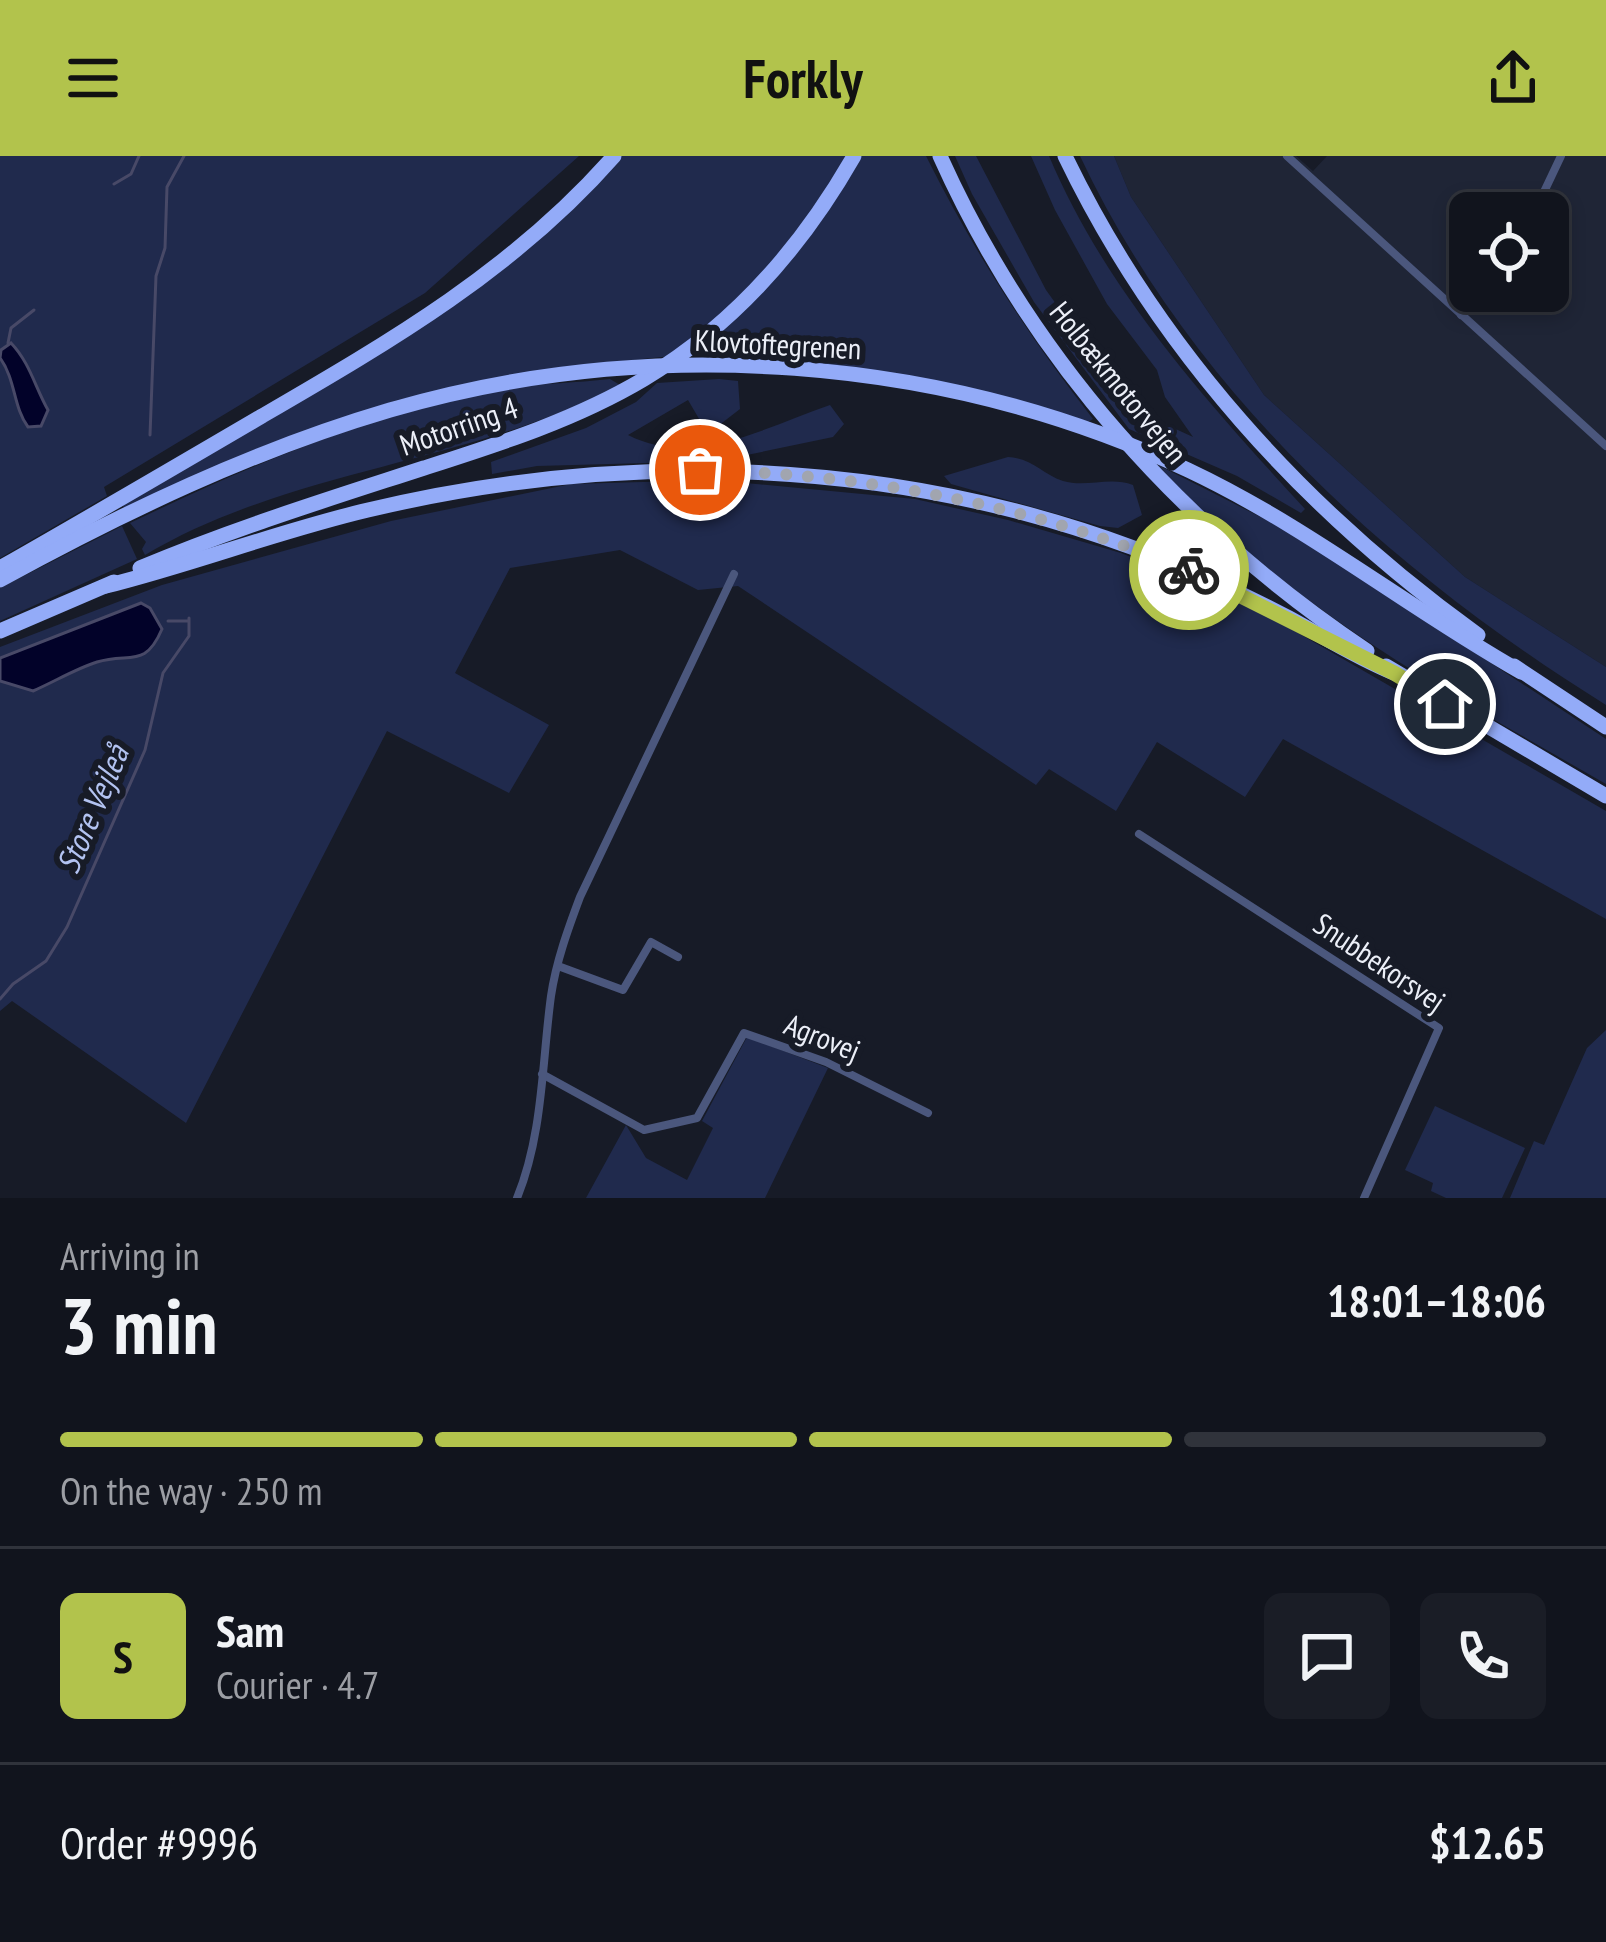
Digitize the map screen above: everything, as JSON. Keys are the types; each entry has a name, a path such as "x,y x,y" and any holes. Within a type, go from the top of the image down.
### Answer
{"highway":[{"path":"0,568 458,298 532,241 614,156"},
{"name":"Motorring 4","path":"0,631 143,567 241,530 553,424 644,379 704,336 761,285 806,233 854,156"},
{"name":"Holbækmotorvejen","path":"937,156 956,203 1005,281 1082,389 1160,480 1271,583 1394,673 1606,796"},
{"path":"1065,156 1156,314 1248,430 1354,536 1521,672 1606,727"},
{"name":"Klovtoftegrenen","path":"0,580 196,482 316,434 453,394 616,369 712,365 820,371 907,383 1027,410 1173,464 1294,525 1521,672"},
{"path":"106,586 317,523 468,490 617,472 777,473 896,486 1085,531 1206,577 1394,673"}],"street":[{"path":"1286,156 1606,446"},
{"path":"1544,192 1561,156"},
{"path":"1461,315 1464,312"},
{"path":"517,1198 532,1149 558,966 580,897 734,574"},
{"name":"Snubbekorsvej","path":"1139,834 1439,1028 1364,1198"},
{"path":"558,966 623,990 651,942 678,957"},
{"name":"Agrovej","path":"542,1074 644,1130 697,1118 744,1033 826,1062 928,1113"}],"shaded area":[{"path":"0,156 579,156 425,293 104,487 107,496 0,558"},
{"path":"621,156 849,156 817,208 744,295 672,356 554,368 397,400 266,445 124,508 122,503 458,303 552,228"},
{"path":"862,156 926,156 1003,292 1093,419 1088,422 994,395 899,376 704,355 700,349 790,260"},
{"path":"955,156 976,156 1046,290 1141,413 1193,437 1165,397 1157,370 1107,304 1055,210 1031,156 1049,156 1072,206 1129,299 1196,386 1305,509 1301,513 1237,476 1129,429 1034,302"},
{"path":"1080,156 1114,156 1131,197 1264,395 1465,577 1606,667 1606,705 1447,595 1303,468 1178,322 1126,241"},
{"path":"1114,156 1296,156 1313,171 1327,156 1606,156 1606,667 1465,577 1264,395 1131,197"},
{"path":"11,343 48,410 41,426 28,427 23,419 0,358 1,350"},
{"path":"610,379 620,385 563,411 503,433 260,503 145,555 146,542 130,523 268,461 411,411 509,388"},
{"path":"738,381 740,409 718,426 705,429 688,400 628,435 678,448 704,446 830,405 844,424 833,437 718,461 537,466 492,474 491,462 586,428 636,402 657,383"},
{"path":"1008,457 1024,460 1063,481 1133,485 1142,515 1118,528 1100,526 951,484 944,476"},
{"path":"1158,465 1300,537 1606,739 1606,784 1427,679 1312,603 1258,561"},
{"path":"714,480 915,499 1008,520 1121,553 1241,600 1606,811 1606,919 1283,739 1245,797 1157,742 1116,811 1049,769 1036,785 738,586 698,590 620,550 510,568 455,673 549,725 509,793 387,731 186,1123 12,1001 0,1011 0,647 162,585 391,521 571,484"},
{"path":"122,526 137,559 0,621 0,588"},
{"path":"141,603 150,608 162,629 143,654 97,662 33,691 0,681 0,658"},
{"path":"1606,1030 1606,1198 1510,1198 1534,1141 1544,1145 1587,1048"},
{"path":"747,1037 828,1068 765,1198 586,1198 626,1125 646,1158 687,1180 713,1128 702,1121"},
{"path":"1435,1106 1525,1148 1502,1198 1446,1198 1431,1191 1433,1183 1405,1170"}],"waterway":[{"path":"114,184 131,174 139,156"},
{"name":"Store Vejleå","path":"150,435 156,276 165,248 167,187 184,156"},
{"path":"8,343 11,328 34,310"},
{"name":"Store Vejleå","path":"0,999 46,961 67,927 145,750 163,673 189,636 189,618"},
{"path":"168,621 188,621"}],"way so far":[{"path":"700,470 845,479 948,496 1069,526 1189,570"}],"route":[{"path":"1189,570 1394,673 1445,704"}]}
